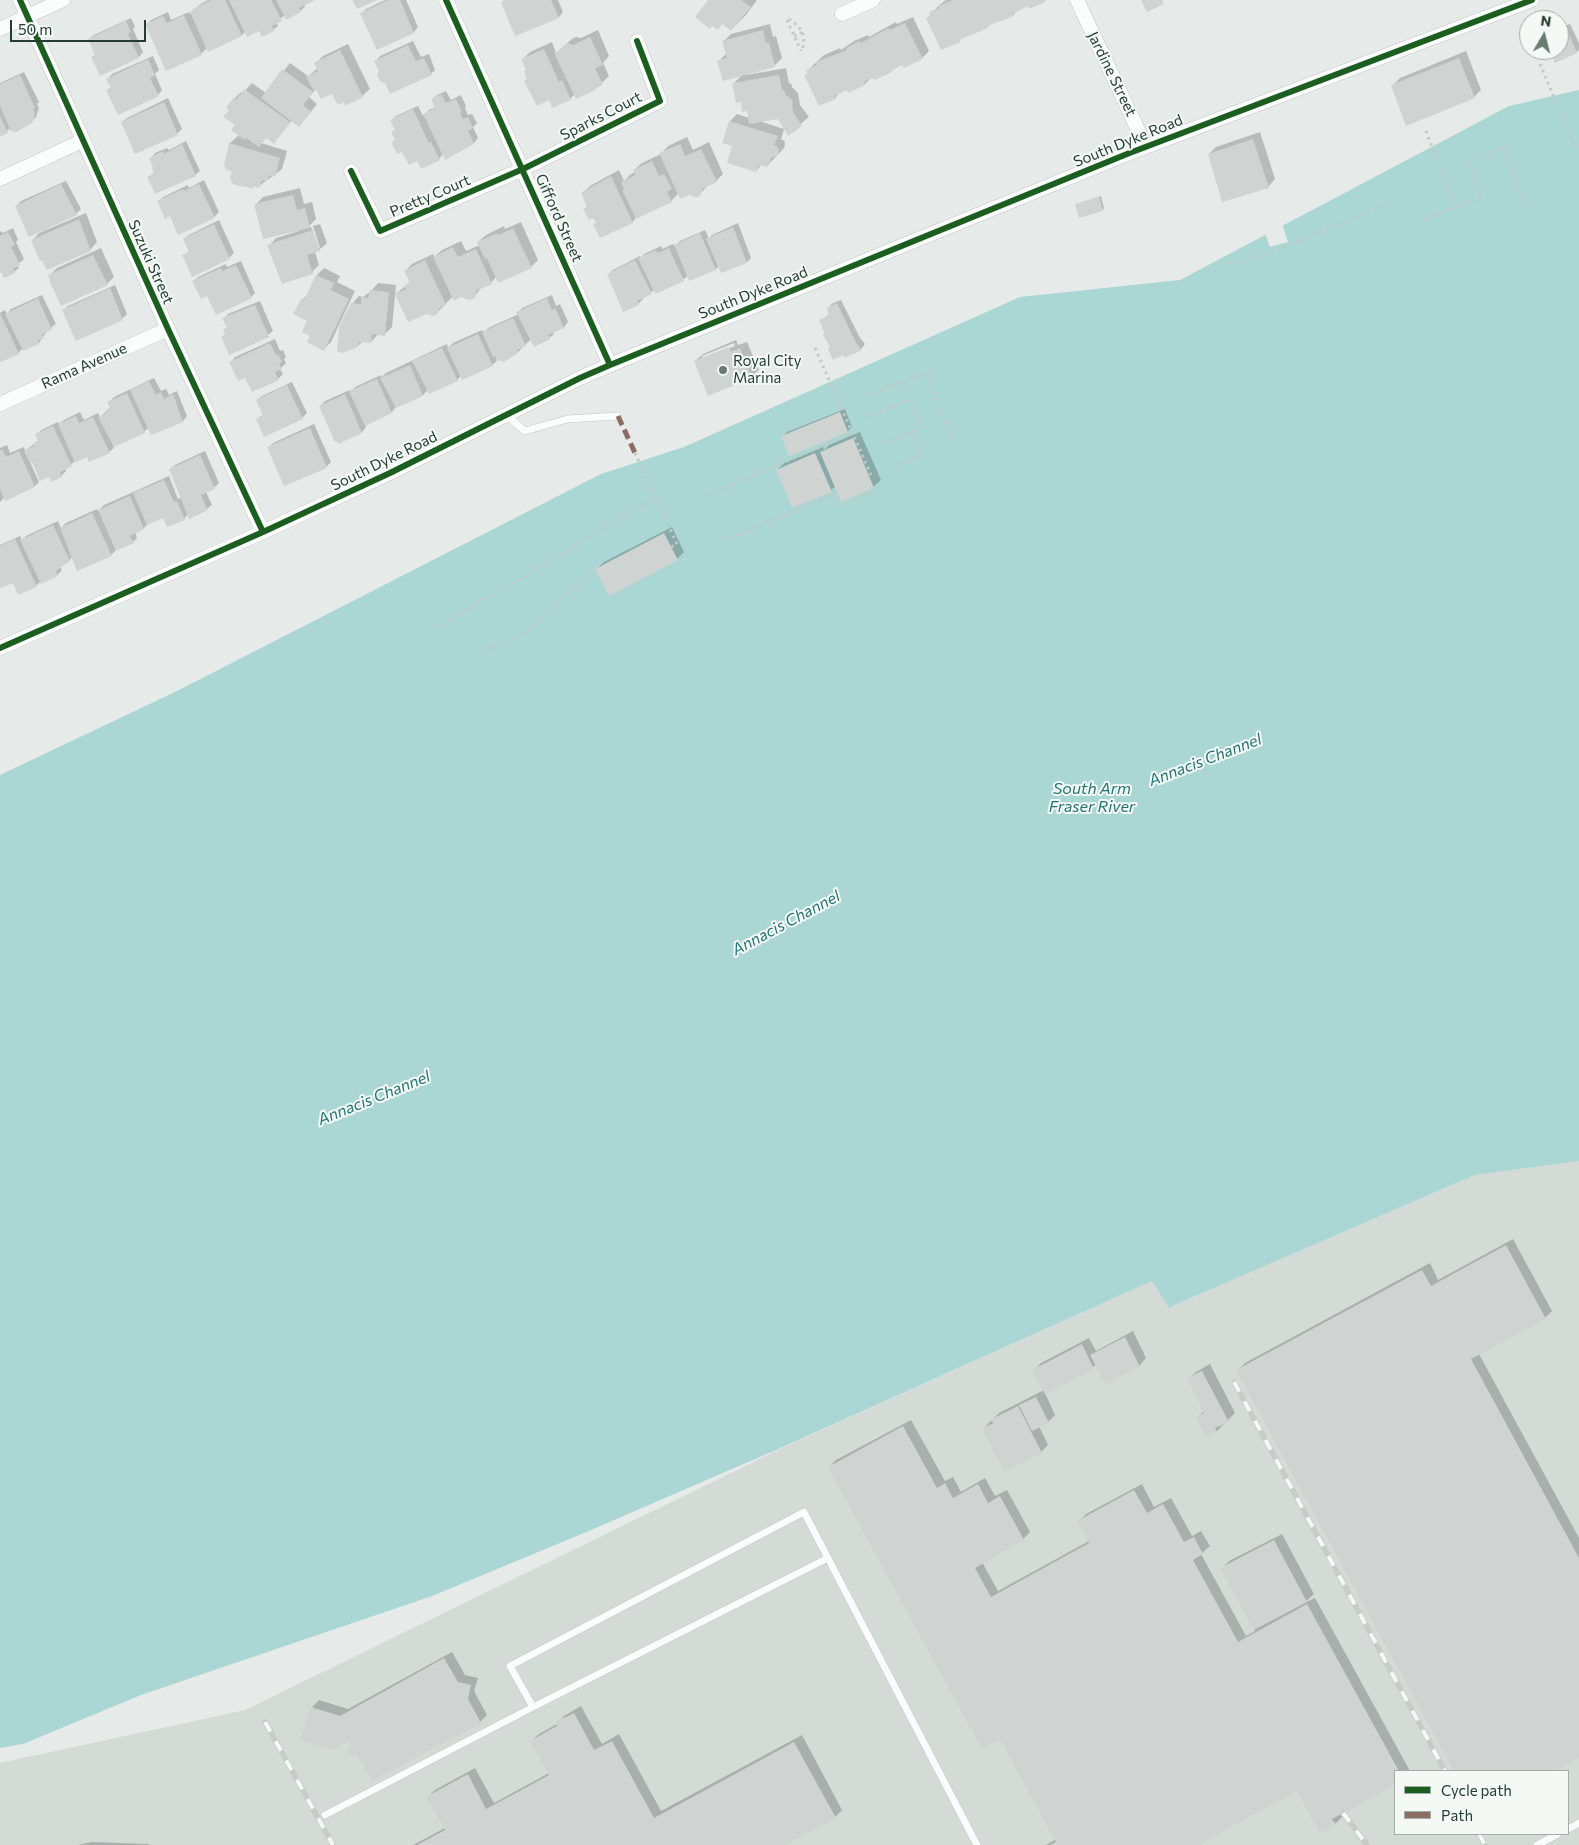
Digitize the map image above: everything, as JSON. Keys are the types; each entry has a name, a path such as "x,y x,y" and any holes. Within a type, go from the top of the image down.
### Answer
{"street":[{"name":"Suzuki Street","path":"20,0 82,141 263,532"},
{"path":"0,28 63,0"},
{"name":"Gifford Street","path":"446,0 610,365"},
{"path":"842,14 873,0"},
{"name":"Jardine Street","path":"1077,0 1146,148"},
{"name":"South Dyke Road","path":"0,648 263,532 390,473 580,378 610,365 1146,148 1532,0"},
{"name":"Sparks Court","path":"523,169 660,101 637,41"},
{"path":"0,179 82,141"},
{"name":"Pretty Court","path":"351,171 380,231 523,169"},
{"name":"Rama Avenue","path":"0,404 168,329"}],"lane":[{"path":"506,415 525,432 567,419 618,416"},
{"path":"533,1707 510,1666 804,1512 977,1845"},
{"path":"325,1815 533,1707 828,1558"},
{"path":"1537,1845 1556,1835"}],"path":[{"path":"788,20 800,28 803,32 805,39 802,51 788,20"},
{"path":"794,36 803,32"},
{"path":"1540,64 1575,147 1579,146"},
{"path":"1426,131 1455,207"},
{"path":"1424,219 1482,197 1467,161 1503,146 1526,205"},
{"path":"1228,264 1270,253 1386,204"},
{"path":"815,348 872,475"},
{"path":"868,395 928,372 937,406 955,442"},
{"path":"883,443 922,427 904,381"},
{"path":"868,417 911,399"},
{"path":"894,466 920,456 912,431"},
{"path":"703,497 853,433"},
{"path":"635,453 677,544 672,547"},
{"path":"730,538 833,494 839,506 870,493"},
{"path":"438,627 655,498"},
{"path":"481,654 528,630 595,569"}],"shaded area":[{"path":"1579,1161 1579,1845 0,1845 0,1763 245,1710 782,1448 1152,1281 1170,1308 1475,1175"}],"water":[{"name":"South Arm Fraser River","path":"1579,90 1579,1161 1475,1175 1169,1308 1152,1281 776,1450 432,1596 141,1695 23,1744 0,1748 0,775 177,691 601,474 684,447 1020,297 1180,280 1509,106"}],"pier":[{"path":"1282,224 1288,242 1270,247 1265,233"}],"building":[{"path":"211,0 225,0 242,36 208,52 190,12"},
{"path":"229,0 271,0 282,21 272,26 274,31 262,37 259,31 247,37"},
{"path":"276,0 315,0 299,8 301,12 286,20"},
{"path":"352,0 377,0 357,9"},
{"path":"388,0 400,0 414,33 377,50 360,13"},
{"path":"506,0 551,0 559,18 515,36 501,2"},
{"path":"708,0 741,0 751,7 731,31 722,24 718,30 712,26 710,29 695,17"},
{"path":"953,0 1044,0 1045,2 1029,9 1028,6 1012,14 1014,16 987,26 988,28 941,50 926,18 931,16 929,12 939,8 938,6"},
{"path":"1141,0 1162,0 1164,4 1147,12"},
{"path":"184,15 202,55 166,71 145,24 163,16 167,23"},
{"path":"126,21 131,32 128,34 139,58 100,76 91,57 95,55 88,39"},
{"path":"905,23 923,59 904,68 902,65 875,80 872,78 864,82 865,85 848,93 847,90 834,96 836,99 819,106 804,75 808,74 806,70 817,65 816,62 847,50 846,48 860,41 861,43 889,28 890,30"},
{"path":"763,30 766,43 769,42 775,67 723,81 717,61 727,58 722,41"},
{"path":"1569,34 1577,53 1569,57"},
{"path":"590,37 603,65 595,68 603,85 576,99 554,53 561,50 568,43 573,45"},
{"path":"408,45 416,61 424,58 432,75 390,94 385,83 381,82 377,75 379,71 374,61"},
{"path":"544,49 559,82 562,80 571,100 552,108 549,100 537,106 524,81 527,79 524,71 526,70 521,59"},
{"path":"340,50 363,97 345,106 344,102 338,105 332,94 321,99 316,89 313,90 306,76 318,71 314,63"},
{"path":"1459,58 1475,98 1406,126 1391,85"},
{"path":"148,59 155,75 150,78 159,96 118,115 106,90 111,88 106,79"},
{"path":"282,69 313,92 303,105 311,112 299,127 261,98"},
{"path":"20,75 35,108 33,109 35,114 32,123 16,132 11,131 0,106 0,84"},
{"path":"779,75 782,90 792,100 793,112 802,126 788,136 778,119 749,124 747,111 742,112 741,102 736,103 732,83"},
{"path":"244,89 290,122 274,144 266,138 259,147 246,138 244,140 231,130 235,125 223,117 229,110 226,108 233,98 236,100"},
{"path":"441,94 446,103 456,99 463,119 468,117 473,128 468,131 474,144 445,160 423,114 435,108 431,99"},
{"path":"164,102 178,135 135,154 121,122"},
{"path":"413,109 429,143 431,142 440,160 421,169 417,161 409,165 402,152 397,154 391,142 395,140 391,132 395,130 390,120"},
{"path":"0,116 8,133 0,137"},
{"path":"729,121 778,136 774,146 777,146 779,151 777,156 771,158 768,167 759,165 756,172 727,163 732,146 722,143"},
{"path":"1253,139 1269,188 1222,202 1208,154"},
{"path":"229,143 280,158 275,177 269,175 267,181 262,180 259,188 253,186 253,189 233,184 230,178 232,171 227,170 224,166"},
{"path":"182,144 196,176 155,194 147,177 154,174 149,158 163,151 164,154"},
{"path":"680,144 685,156 701,149 717,182 702,189 701,195 696,198 690,195 680,199 659,153"},
{"path":"652,161 659,176 664,174 672,189 667,192 672,202 636,219 622,190 624,189 621,182 635,175 633,170"},
{"path":"611,176 633,223 600,238 593,224 596,223 593,218 589,220 583,209 587,207 581,193"},
{"path":"61,184 77,215 29,237 15,206"},
{"path":"199,184 215,218 178,235 170,216 165,219 157,201"},
{"path":"293,195 297,210 305,208 310,228 263,239 254,204"},
{"path":"1099,197 1103,211 1079,218 1075,204"},
{"path":"79,219 91,251 47,270 42,260 40,261 31,240"},
{"path":"214,224 230,259 192,277 182,255 189,252 183,239"},
{"path":"733,227 747,263 721,273 706,239"},
{"path":"513,228 532,268 498,283 487,258 485,259 477,242"},
{"path":"313,230 320,251 307,255 313,274 282,284 267,245"},
{"path":"8,232 15,245 11,247 20,265 13,269 15,273 4,278 0,273 0,236"},
{"path":"700,233 716,270 689,281 674,245"},
{"path":"453,247 458,257 476,249 492,284 476,291 475,298 469,300 461,297 454,301 433,257"},
{"path":"669,248 684,281 655,294 638,258 656,250 658,253"},
{"path":"93,255 108,285 61,306 48,275"},
{"path":"425,260 446,305 439,308 438,314 432,316 427,314 408,322 395,294 406,289 404,286 410,283 404,271"},
{"path":"635,260 652,294 637,301 639,305 623,312 607,274"},
{"path":"236,265 252,298 216,315 207,296 201,299 192,281 221,268 222,271"},
{"path":"316,275 334,283 331,290 349,299 324,351 307,342 310,336 302,332 307,321 293,314 301,299 304,300"},
{"path":"110,288 123,320 76,341 62,310"},
{"path":"370,290 389,292 385,336 372,334 371,343 359,342 358,347 342,353 337,351 339,327 351,303 361,304 361,297 368,298"},
{"path":"38,298 52,330 42,334 44,338 38,340 39,344 23,351 5,314"},
{"path":"547,298 552,310 555,308 564,328 548,335 550,339 534,347 516,312"},
{"path":"837,303 856,343 862,350 844,358 843,355 833,360 819,320 829,316 827,308"},
{"path":"255,305 269,337 229,355 221,337 225,335 223,330 227,328 222,318"},
{"path":"0,313 19,354 1,362 0,361"},
{"path":"513,318 526,346 517,350 518,353 504,362 497,360 496,356 493,357 482,332"},
{"path":"478,334 493,366 462,380 447,348"},
{"path":"270,343 282,362 279,364 282,369 275,372 279,380 252,392 245,378 238,381 229,362"},
{"name":"Royal City Marina","path":"729,347 731,352 740,348 752,378 708,396 694,361"},
{"path":"442,348 458,381 429,394 412,361"},
{"path":"410,365 423,396 396,408 380,378"},
{"path":"377,379 392,413 365,426 349,391"},
{"path":"149,381 156,395 161,392 164,399 173,394 183,422 151,435 130,390"},
{"path":"287,385 303,419 264,437 256,419 263,416 256,400"},
{"path":"127,393 145,433 114,447 98,417 108,412 106,410 110,408 107,402"},
{"path":"345,394 362,433 338,444 337,441 335,442 319,406"},
{"path":"840,412 848,432 789,456 781,436"},
{"path":"76,416 79,423 93,417 110,453 89,462 87,457 75,463 58,424"},
{"path":"53,426 72,466 60,472 62,477 51,482 49,477 40,481 32,462 30,463 24,451 34,446 33,444 38,441 35,434"},
{"path":"310,428 327,468 284,486 267,447"},
{"path":"853,438 874,488 841,502 820,452"},
{"path":"2,449 6,457 19,451 35,487 5,501 0,489 0,450"},
{"path":"815,453 832,492 792,508 776,470"},
{"path":"200,455 215,489 201,495 208,510 189,519 169,469"},
{"path":"164,480 174,502 177,501 185,520 167,527 163,518 147,525 133,493"},
{"path":"130,496 144,529 130,536 134,543 116,551 98,510"},
{"path":"92,513 112,556 77,571 60,528"},
{"path":"53,525 70,561 56,571 58,576 41,584 20,540"},
{"path":"664,533 678,560 609,596 595,569"},
{"path":"15,539 37,587 18,595 13,583 0,588 0,546"},
{"path":"1506,1245 1546,1319 1471,1359 1579,1558 1579,1758 1556,1770 1453,1770 1236,1370 1422,1270 1431,1286"},
{"path":"1125,1337 1140,1367 1105,1384 1090,1355"},
{"path":"1082,1344 1094,1369 1045,1394 1032,1370"},
{"path":"1202,1371 1229,1422 1215,1428 1217,1432 1207,1438 1196,1417 1204,1413 1187,1378"},
{"path":"1036,1397 1049,1423 1032,1431 1019,1405"},
{"path":"1018,1406 1042,1453 1004,1472 982,1428 994,1423 990,1420"},
{"path":"903,1426 937,1488 945,1483 953,1498 978,1484 988,1503 1000,1496 1024,1540 975,1568 991,1597 1089,1543 1077,1521 1134,1490 1147,1513 1163,1504 1184,1542 1194,1537 1203,1554 1193,1560 1238,1642 1307,1604 1398,1770 1394,1770 1394,1786 1332,1819 1336,1825 1320,1834 1297,1791 1198,1845 1050,1845 1056,1842 1000,1739 982,1749 828,1467"},
{"path":"1274,1540 1307,1602 1254,1630 1220,1568"},
{"path":"444,1658 458,1682 471,1685 468,1699 481,1723 372,1781 358,1756 347,1753 350,1741 332,1750 300,1740 311,1707 340,1716"},
{"path":"574,1713 594,1750 612,1741 654,1818 794,1742 836,1818 785,1845 417,1845 445,1830 426,1797 468,1774 486,1809 549,1775 530,1741 557,1726 555,1722"}],"railway":[{"path":"1234,1382 1444,1770"},
{"path":"265,1722 333,1845"},
{"path":"1343,1813 1367,1845"},
{"path":"1480,1835 1485,1845"}],"marked path":[{"path":"618,416 635,453"}],"cycle path":[{"path":"20,0 168,329 263,532"},
{"path":"446,0 610,365"},
{"path":"0,648 263,532 390,473 580,378 610,365 1127,154 1532,0"},
{"path":"351,171 380,231 523,169 660,101 637,41"}],"place":[{"name":"Royal City Marina","path":"723,370"}],"water label":[{"name":"Annacis Channel","path":"1205,760"},
{"name":"Annacis Channel","path":"786,923"},
{"name":"Annacis Channel","path":"374,1098"}]}
